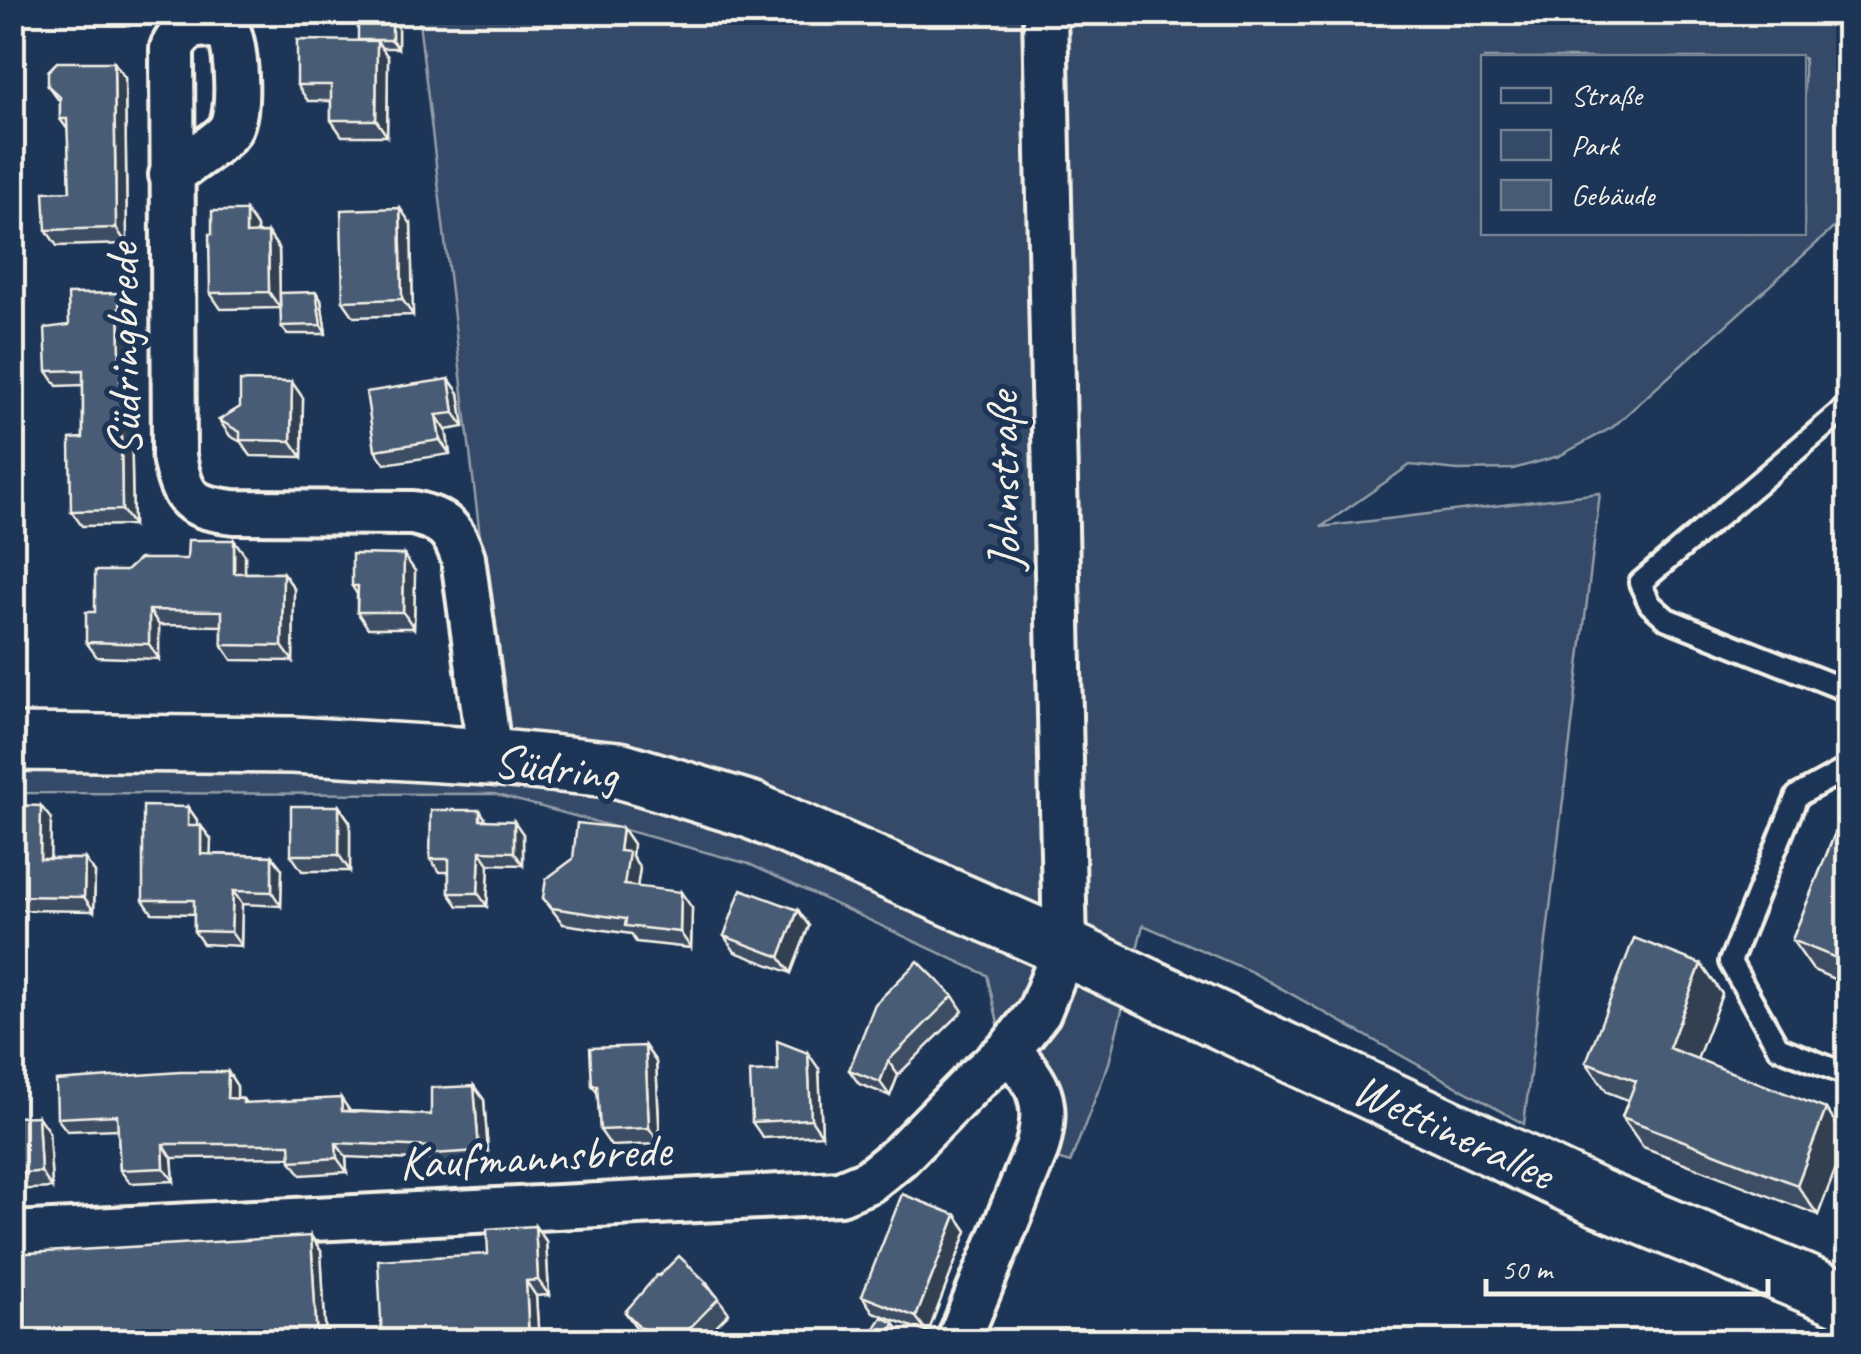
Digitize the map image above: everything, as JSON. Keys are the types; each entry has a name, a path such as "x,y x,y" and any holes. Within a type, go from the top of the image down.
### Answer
{"street":[{"name":"Johnstraße","path":"1045,12 1065,948"},
{"name":"Südringbrede","path":"171,175 174,456 178,480 190,500 209,510 413,513 434,518 455,534 463,558 490,757"},
{"name":"Südring","path":"12,742 293,745 490,757 620,770 751,810 1065,948"},
{"name":"Kaufmannsbrede","path":"12,1234 840,1192 870,1180 900,1156 1009,1050 1039,1012 1065,948"},
{"name":"Wettinerallee","path":"1065,948 1598,1198 1848,1301"},
{"path":"958,1342 1044,1124 1042,1096 1009,1050"}],"lane":[{"path":"1848,406 1640,582 1650,604 1668,619 1848,691"},
{"path":"1848,771 1798,796 1730,962 1778,1047 1848,1075"}],"green space":[{"path":"418,13 1848,13 1848,215 1613,427 1559,456 1513,469 1458,470 1410,465 1321,527 1600,493 1524,1124 1250,971 1143,925 1109,1063 1070,1163 1027,1150 987,975 749,864 494,794 13,793 13,719 503,731"}],"building":[{"path":"358,12 392,12 392,40 358,40"},
{"path":"297,40 377,41 376,120 331,120 331,85 297,85"},
{"path":"57,62 114,62 116,228 46,230 44,192 70,191 67,119 60,119 60,97 48,86 48,71"},
{"path":"400,208 402,299 343,301 341,210"},
{"path":"212,211 246,211 246,234 268,233 269,292 210,293"},
{"path":"316,292 321,325 281,326 280,293"},
{"path":"119,293 122,510 71,511 70,439 83,438 83,370 47,371 45,328 69,325 68,294"},
{"path":"449,379 454,413 436,415 440,440 375,450 366,392"},
{"path":"240,381 292,382 291,441 240,440 240,432 219,420 240,407"},
{"path":"188,540 234,540 234,573 283,573 282,646 222,645 222,611 149,610 149,644 86,642 86,612 95,612 95,571 126,571 139,559 187,559"},
{"path":"352,554 404,555 403,612 357,612 358,586 352,586"},
{"path":"1848,801 1848,963 1792,940"},
{"path":"12,805 41,806 40,859 85,859 84,897 12,896"},
{"path":"143,806 188,807 188,826 201,826 201,854 272,856 272,892 233,891 231,932 194,931 194,900 143,900"},
{"path":"291,806 339,806 339,855 291,855"},
{"path":"431,810 480,810 480,820 514,821 514,852 480,851 478,893 449,893 449,859 430,859"},
{"path":"577,823 622,828 619,851 629,852 624,885 681,892 680,932 625,926 626,919 552,908 543,898 546,879 573,859"},
{"path":"741,889 798,910 780,957 724,936"},
{"path":"1634,938 1701,964 1669,1048 1826,1109 1797,1185 1622,1117 1636,1081 1586,1062"},
{"path":"918,961 953,996 888,1061 880,1082 849,1070 875,1004"},
{"path":"777,1041 808,1053 811,1119 752,1122 750,1072 778,1071"},
{"path":"645,1046 649,1128 600,1130 590,1048"},
{"path":"228,1072 227,1098 243,1099 243,1103 341,1098 342,1111 431,1115 431,1088 474,1086 479,1151 433,1154 433,1147 336,1143 337,1158 291,1161 290,1144 163,1144 164,1168 120,1170 117,1115 57,1118 56,1081"},
{"path":"38,1116 41,1172 12,1173 12,1117"},
{"path":"902,1194 956,1215 916,1317 862,1296"},
{"path":"535,1226 538,1280 526,1281 529,1342 438,1342 438,1338 382,1341 378,1260 488,1254 487,1229"},
{"path":"311,1236 317,1342 218,1342 218,1336 177,1338 176,1333 77,1342 12,1342 12,1254"},
{"path":"679,1256 719,1298 676,1342 655,1342 625,1312"},
{"path":"882,1317 894,1323 887,1342 866,1342"}]}
